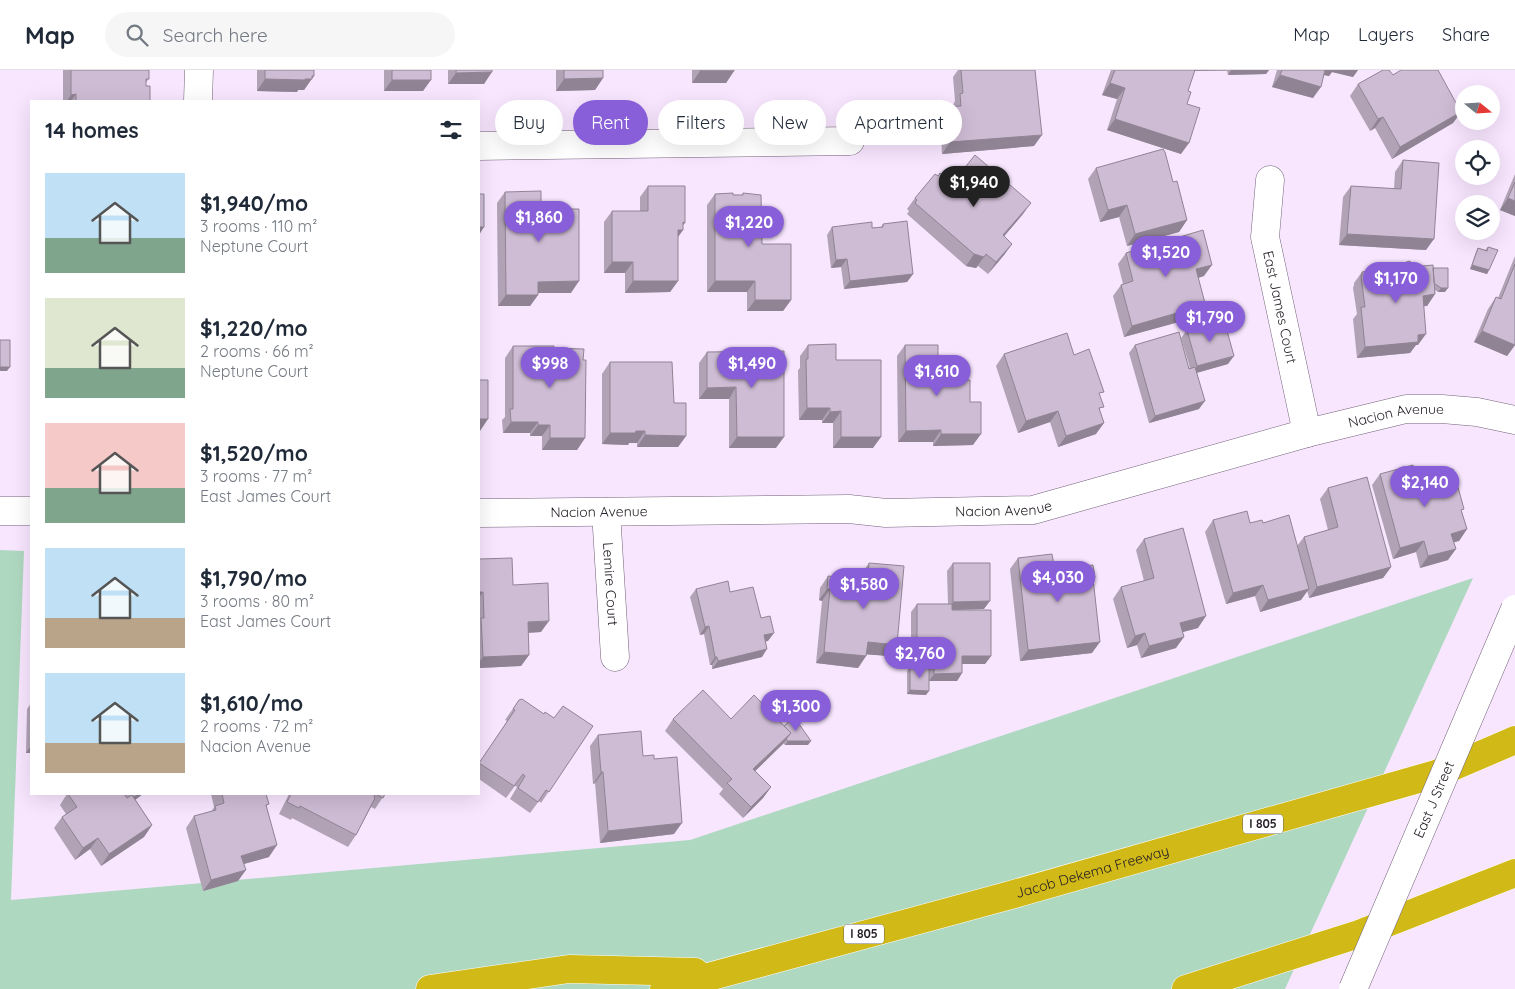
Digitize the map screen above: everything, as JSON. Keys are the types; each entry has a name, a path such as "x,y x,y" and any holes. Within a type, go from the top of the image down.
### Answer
{"highway":[{"name":"Jacob Dekema Freeway","path":"664,989 1008,896 1436,774 1515,740"},
{"path":"1186,989 1359,934 1515,873"},
{"path":"430,989 569,969 721,973"}],"street":[{"path":"198,100 199,70"},
{"path":"480,146 836,141"},
{"name":"East James Court","path":"1270,180 1265,237 1307,433"},
{"name":"Nacion Avenue","path":"480,513 849,508 886,513 1033,510 1307,433 1406,410 1442,409 1477,412 1515,420"},
{"path":"0,511 30,511"},
{"name":"Lemire Court","path":"606,512 615,657"},
{"name":"East J Street","path":"1353,989 1515,609"}],"green space":[{"path":"0,550 24,551 11,900 690,840 1473,578 1285,989 0,989"}],"building":[{"path":"71,70 149,70 149,79 146,79 146,86 150,86 150,100 76,100 76,94 71,95"},
{"path":"265,70 314,70 314,76 312,76 312,79 305,80 265,79"},
{"path":"392,70 431,70 431,80 392,80"},
{"path":"456,70 492,70 492,72 456,73"},
{"path":"564,70 603,70 603,78 564,79"},
{"path":"734,70 734,71 700,71"},
{"path":"961,70 1035,70 1042,135 962,141 962,100 960,94 963,93"},
{"path":"1115,70 1195,70 1188,91 1191,92 1187,104 1200,108 1189,143 1115,119 1125,88 1110,83"},
{"path":"1282,70 1325,70 1321,87 1280,75"},
{"path":"1383,70 1389,70 1393,75 1401,70 1438,70 1455,101 1455,115 1400,147 1383,117 1378,119 1358,84"},
{"path":"1163,149 1173,182 1177,181 1187,220 1135,234 1127,205 1108,210 1096,168"},
{"path":"975,155 1031,203 1003,235 1012,244 996,262 986,254 984,257 974,254 915,203 917,200 915,198 935,174 938,176 940,173 950,182 956,174 958,176"},
{"path":"1403,160 1439,163 1434,239 1347,234 1351,186 1401,189"},
{"path":"1515,182 1515,201 1508,198"},
{"path":"648,186 685,186 685,223 683,222 683,230 678,230 678,281 633,281 633,262 612,262 612,211 648,211"},
{"path":"541,191 541,205 554,205 553,209 579,209 579,281 538,282 538,295 506,295 505,192"},
{"path":"733,193 733,195 743,195 743,193 761,195 762,244 791,244 791,300 755,300 755,281 715,281 715,194"},
{"path":"480,194 484,194 484,227 480,227"},
{"path":"907,221 913,274 850,281 847,259 836,260 832,227 872,222 872,228 883,227 883,224"},
{"path":"1203,230 1212,265 1196,269 1206,307 1194,310 1194,308 1132,326 1121,285 1133,281 1126,253"},
{"path":"1488,247 1498,250 1489,270 1472,265 1478,248 1487,251"},
{"path":"1410,261 1411,267 1433,265 1435,294 1423,296 1426,334 1418,335 1418,342 1365,347 1361,307 1365,307 1362,272 1394,268 1393,263 1406,263"},
{"path":"1515,264 1515,345 1482,331 1496,297 1501,299"},
{"path":"1433,268 1448,268 1448,288 1441,288 1434,283"},
{"path":"1224,320 1234,356 1197,366 1187,330"},
{"path":"1179,332 1189,369 1195,367 1205,401 1155,416 1135,345"},
{"path":"1067,333 1074,355 1089,349 1104,392 1099,393 1104,407 1099,408 1104,423 1066,436 1058,411 1026,421 1004,354"},
{"path":"0,340 10,340 10,367 0,367"},
{"path":"836,344 836,360 881,360 881,437 841,437 841,411 830,412 830,408 807,408 806,359 808,359 808,345"},
{"path":"905,345 938,345 938,380 970,380 970,402 981,402 981,434 941,434 941,430 906,431"},
{"path":"513,346 554,346 554,348 584,349 583,360 586,360 585,438 550,438 550,425 538,425 538,422 511,422 510,409 513,409"},
{"path":"784,351 784,437 737,437 736,387 707,388 707,352"},
{"path":"610,362 672,362 674,403 686,403 686,436 645,435 645,431 610,433"},
{"path":"480,380 488,380 488,419 480,419"},
{"path":"1413,465 1417,479 1453,469 1464,509 1461,510 1467,529 1451,534 1456,549 1428,556 1424,541 1400,548 1380,474"},
{"path":"1367,477 1391,567 1317,587 1304,537 1338,527 1328,488"},
{"path":"1247,511 1250,523 1262,520 1263,523 1289,515 1309,589 1268,600 1263,585 1233,593 1213,520"},
{"path":"1183,528 1206,616 1180,623 1184,637 1149,646 1145,633 1135,636 1121,587 1154,578 1144,539"},
{"path":"1052,554 1054,566 1065,565 1066,568 1093,565 1100,642 1028,650 1018,558"},
{"path":"512,558 513,585 548,583 549,621 528,622 529,655 483,657 481,618 484,618 483,592 480,592 480,559"},
{"path":"869,563 904,566 897,645 868,642 866,656 824,652 830,589 827,589 828,576 857,579 857,575 868,576"},
{"path":"953,563 990,563 990,601 953,602"},
{"path":"728,581 730,592 753,587 761,618 770,616 774,633 764,635 767,649 718,661 717,657 715,657 709,626 705,627 696,589"},
{"path":"917,604 952,604 952,610 991,610 991,656 962,656 962,673 934,674 934,656 917,656"},
{"path":"910,667 929,667 929,691 910,690"},
{"path":"703,690 731,719 754,695 791,733 753,769 771,787 751,807 727,783 732,779 673,719"},
{"path":"522,699 544,714 545,712 554,718 563,706 593,726 549,792 546,790 538,802 518,788 525,776 523,774 514,786 480,764 515,710 513,709 519,700"},
{"path":"794,717 811,741 788,741 786,739 791,733 784,726"},
{"path":"641,731 643,756 654,755 654,759 677,757 682,823 608,831 598,735"},
{"path":"69,795 125,795 127,798 132,795 152,825 109,854 98,838 83,848 62,817 77,807"},
{"path":"222,795 266,795 269,804 266,805 277,845 241,856 246,870 211,880 194,816 216,810 215,806 224,803"},
{"path":"290,795 375,795 375,798 356,835 300,806 299,808 287,802"}]}
